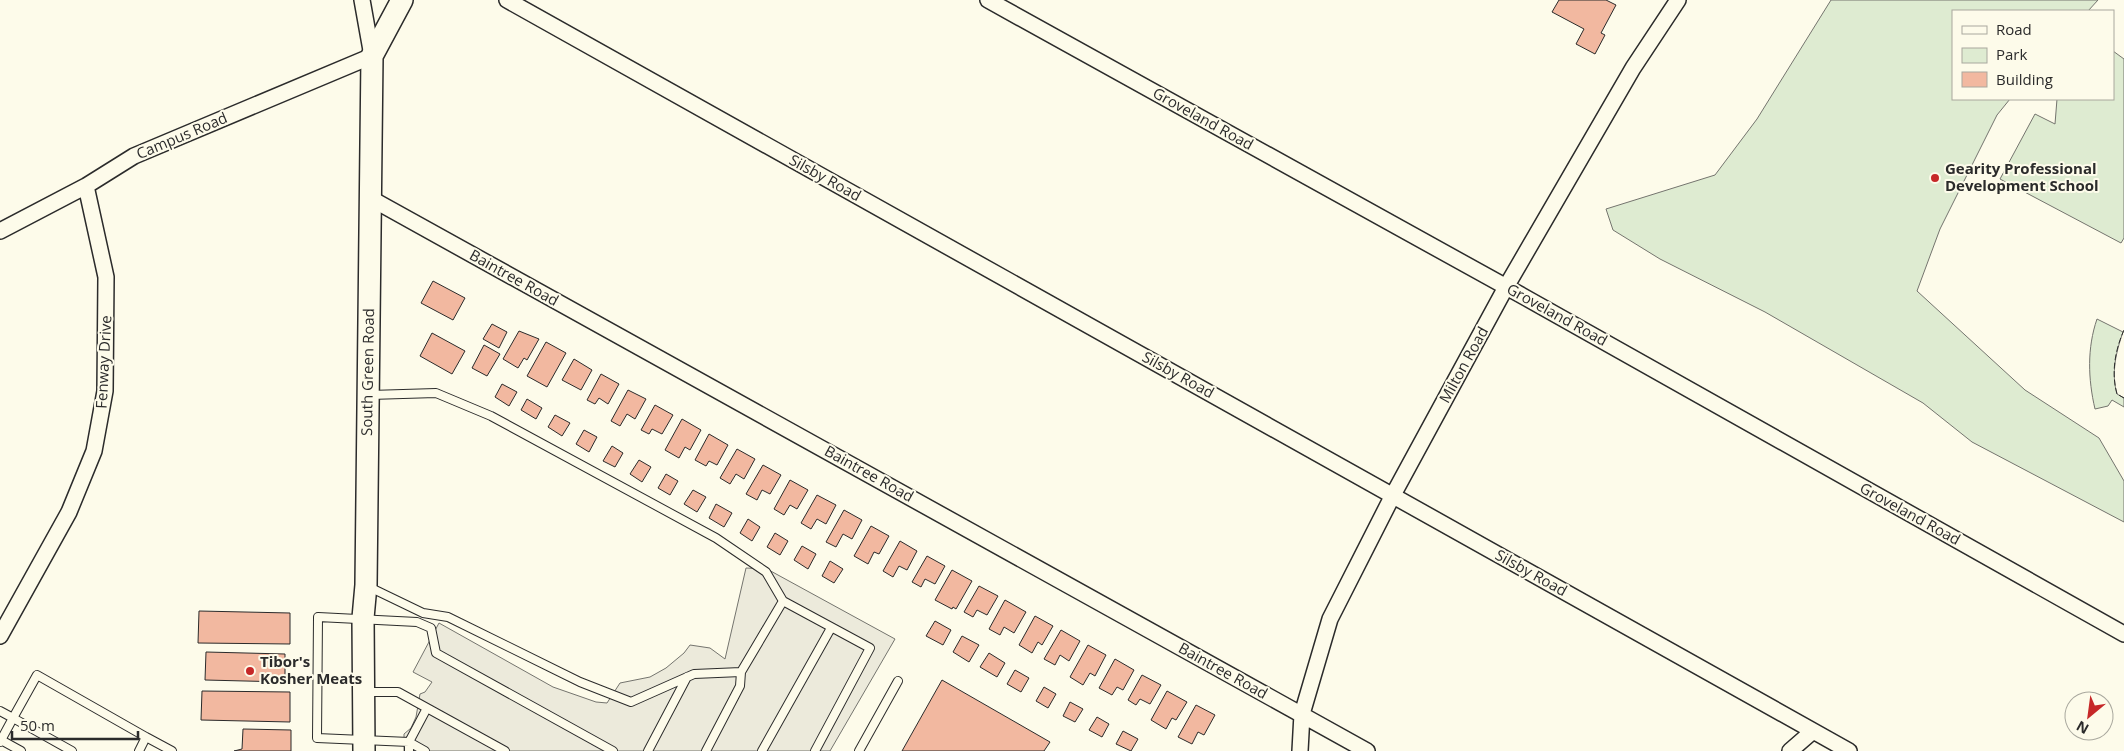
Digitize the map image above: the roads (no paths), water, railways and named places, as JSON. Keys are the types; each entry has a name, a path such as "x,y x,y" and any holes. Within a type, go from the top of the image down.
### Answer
{"main road":[{"name":"South Green Road","path":"364,746 363,618 366,585 372,56 402,0"}],"street":[{"path":"362,0 372,56"},
{"name":"Silsby Road","path":"507,0 1849,751"},
{"name":"Groveland Road","path":"988,0 1506,287 2124,634"},
{"name":"Milton Road","path":"1300,751 1302,714 1330,619 1393,495 1506,287 1633,68 1678,0"},
{"name":"Campus Road","path":"0,231 86,186 134,156 372,56"},
{"name":"Fenway Drive","path":"0,636 69,512 94,450 105,391 106,277 86,186"},
{"name":"Baintree Road","path":"370,198 1367,751"},
{"path":"1790,751 1813,731"}],"lane":[{"path":"368,395 436,393 492,416 716,538 766,572 783,601 870,648 814,751"},
{"path":"366,585 423,613 448,617 580,682 631,702 694,674 741,672"},
{"path":"706,751 740,686 741,672 783,601"},
{"path":"425,751 409,742 364,746 317,738 318,617 417,622 431,628 436,653 613,751"},
{"path":"762,751 831,628"},
{"path":"21,751 1,741 37,676 172,751"},
{"path":"648,751 687,677"},
{"path":"859,751 898,681"},
{"path":"364,692 398,692 505,751"},
{"path":"409,751 409,742 427,708"},
{"path":"0,711 72,751"},
{"path":"138,751 146,737"}],"place":[{"name":"Gearity Professional Development School","path":"1935,178"},
{"name":"Tibor's Kosher Meats","path":"250,671"}]}
